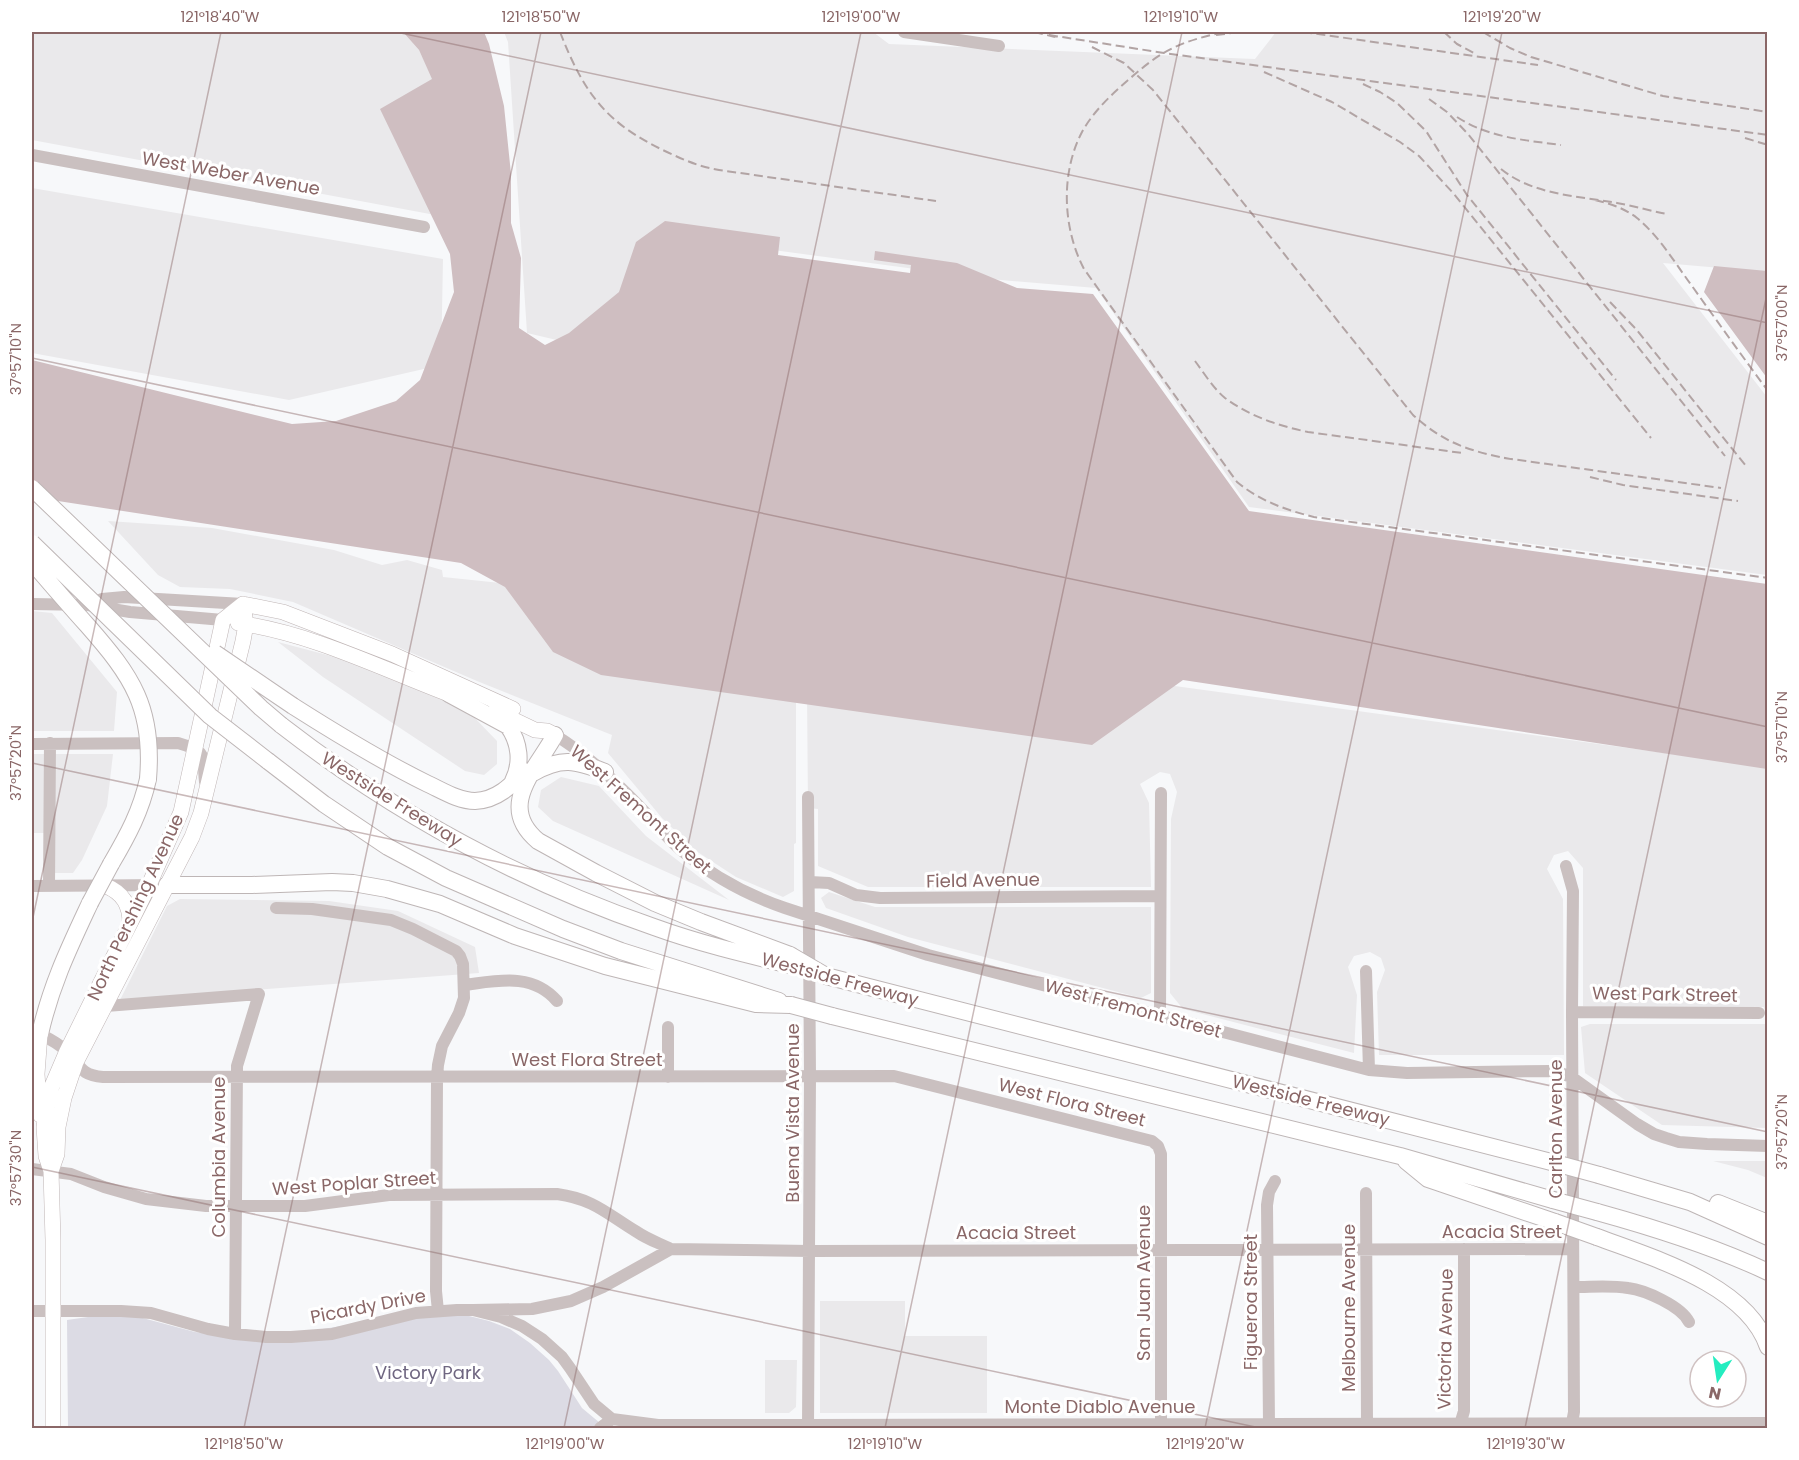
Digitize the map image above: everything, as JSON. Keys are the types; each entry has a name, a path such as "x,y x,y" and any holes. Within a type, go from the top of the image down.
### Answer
{"highway":[{"name":"Westside Freeway","path":"32,488 281,725 325,758 401,808 471,848 537,881 656,928 790,960 829,977 1599,1174 1690,1202 1767,1237"},
{"name":"Westside Freeway","path":"32,543 210,716 324,804 388,847 446,878 563,930 621,951 791,1005 1400,1156 1669,1232 1701,1243 1767,1272"},
{"path":"32,562 119,662 134,686 146,722 150,751 148,779 134,824 90,903 61,964 36,1032"},
{"path":"174,625 293,706 388,764 454,797 465,800 482,800 510,788 551,733"},
{"path":"449,694 508,726 514,735 519,752 519,764 510,788"},
{"path":"551,733 522,790 519,809 526,828 538,841 655,903 790,960"},
{"path":"532,774 547,765 563,761 580,762 605,771"},
{"path":"167,885 332,882 387,889 440,904 515,936 605,966 756,1004 791,1005"},
{"path":"1400,1156 1428,1179 1555,1222 1678,1269 1712,1286 1733,1299 1752,1319 1767,1347"},
{"path":"1690,1202 1718,1203 1767,1223"}],"main road":[{"path":"223,620 243,604"},
{"name":"North Pershing Avenue","path":"53,1428 51,1171 46,1156 44,1127 47,1106 52,1086 106,1006 192,837 206,795 246,624 243,604"},
{"name":"West Fremont Street","path":"243,604 283,612 392,654 538,720 551,733"},
{"name":"North Pershing Avenue","path":"51,1171 57,1154 58,1127 71,1057 121,940 149,885 181,812 223,620"},
{"name":"West Fremont Street","path":"223,620 269,628 360,657 496,711 535,729 551,733"},
{"path":"417,681 438,675"},
{"path":"106,886 125,900 130,923"},
{"path":"106,1006 105,989 123,953 121,940"},
{"path":"36,1032 39,1111 44,1127"}],"street":[{"path":"904,32 999,46"},
{"name":"West Weber Avenue","path":"32,155 424,227"},
{"name":"West Fremont Street","path":"88,605 102,599 124,597 243,604"},
{"name":"West Fremont Street","path":"32,604 88,605 122,611 223,620"},
{"name":"West Fremont Street","path":"551,733 580,750 605,771 680,849 712,873 769,902 928,955 1369,1070 1407,1073 1550,1071 1561,1073 1573,1078 1637,1124 1660,1136 1679,1142 1767,1146"},
{"path":"49,886 50,743"},
{"path":"32,744 178,743 195,748 203,757 206,795"},
{"path":"1160,1015 1161,793"},
{"name":"Buena Vista Avenue","path":"808,797 810,882 808,1427"},
{"name":"Carlton Avenue","path":"1566,866 1573,891 1574,1412 1572,1426"},
{"name":"Field Avenue","path":"810,882 829,883 856,895 880,898 1160,896"},
{"path":"32,886 167,885"},
{"path":"276,908 312,909 399,923 456,951 460,956 463,964 464,998 442,1046 437,1078 436,1291 438,1311"},
{"path":"1366,971 1369,1070"},
{"path":"464,985 520,980 551,994 557,1001"},
{"name":"Columbia Avenue","path":"106,1006 260,994 237,1066 236,1078 235,1334"},
{"name":"West Park Street","path":"1572,1012 1758,1013"},
{"path":"668,1027 668,1077"},
{"name":"West Flora Street","path":"36,1032 57,1043 85,1074 103,1077 894,1076 1152,1141"},
{"name":"San Juan Avenue","path":"1152,1141 1158,1146 1161,1154 1161,1426"},
{"name":"West Poplar Street","path":"32,1169 71,1174 115,1190 146,1198 186,1204 236,1207 305,1206 378,1196 546,1194 570,1196 591,1203 636,1232 671,1249"},
{"name":"Figueroa Street","path":"1269,1424 1267,1205 1269,1192 1275,1181"},
{"name":"Melbourne Avenue","path":"1366,1193 1367,1424"},
{"path":"473,1310 532,1309 571,1301 603,1287 671,1249"},
{"name":"Acacia Street","path":"671,1249 810,1251 1573,1249"},
{"name":"Victoria Avenue","path":"1460,1426 1464,1411 1464,1249"},
{"path":"1574,1287 1632,1288 1672,1305 1686,1315 1689,1322"},
{"name":"Picardy Drive","path":"53,1311 151,1313 235,1334 284,1337 332,1334 417,1313 473,1310 501,1317 522,1326 542,1339 562,1357 594,1404 612,1419"},
{"path":"32,1311 53,1311"},
{"path":"600,1428 612,1419"},
{"name":"Monte Diablo Avenue","path":"612,1419 658,1425 808,1427 1269,1424 1572,1426 1767,1423"}],"shaded area":[{"path":"32,32 403,32 419,50 442,98 446,217 32,140"},
{"path":"403,32 484,32 504,106 511,174 511,223 521,258 519,328 545,345 569,333 619,292 636,242 665,221 780,237 778,255 910,273 911,265 874,260 875,251 957,263 1017,288 1093,294 1249,511 1767,584 1767,769 1183,680 1092,745 601,675 553,652 505,587 461,563 32,497 32,360 292,424 336,421 396,401 420,380 454,292 450,254 380,109 432,79 419,50"},
{"path":"504,32 873,32 889,44 1255,59 1276,32 1767,32 1767,272 1663,263 1767,397 1767,575 1249,507 1096,288 990,279 698,240 561,341 527,333 508,42"},
{"path":"32,188 443,259 441,365 289,400 32,353"},
{"path":"1714,266 1767,271 1767,378 1704,292"},
{"path":"108,521 212,528 334,550 382,565 407,560 442,570 443,577 633,597 1160,684 1767,767 1767,1021 1764,1007 1583,1006 1583,868 1568,851 1554,855 1547,869 1563,899 1564,1055 1379,1055 1377,992 1385,970 1381,958 1370,952 1354,956 1348,967 1357,995 1354,1053 1183,1009 1170,993 1171,819 1177,792 1170,774 1160,772 1140,784 1149,803 1151,887 868,887 818,866 818,809 808,808 807,691 796,690 794,891 783,897 736,877 696,851 662,818 608,753 612,735 477,681 293,602 230,589 180,587 158,575"},
{"path":"32,611 52,613 117,692 114,731 32,731"},
{"path":"278,642 350,661 468,711 497,741 497,764 484,775 465,771 323,677"},
{"path":"32,754 113,754 107,806 82,860 73,873 49,873 49,833 32,833"},
{"path":"561,777 599,786 646,836 729,900 553,821 538,807 541,790"},
{"path":"829,892 875,907 1151,907 1151,993 1141,998 908,937 826,908 821,898"},
{"path":"180,899 329,901 398,911 475,947 479,973 120,1000 167,906"},
{"path":"1590,1024 1767,1024 1767,1128 1662,1125 1585,1073 1581,1027"},
{"path":"1713,1161 1767,1161 1767,1178 1748,1170"},
{"path":"820,1301 905,1301 905,1336 987,1336 987,1413 820,1413"},
{"path":"765,1360 797,1360 796,1407 789,1413 765,1413"}],"green space":[{"name":"Victory Park","path":"109,1314 139,1317 195,1332 254,1340 404,1316 461,1314 510,1329 530,1343 558,1371 582,1408 600,1423 592,1428 68,1428 67,1320"}],"railway":[{"path":"560,32 578,72 599,104 628,130 673,155 719,170 936,201"},
{"path":"1034,32 1055,37"},
{"path":"1223,32 1187,42 1162,54 1114,92 1086,125 1075,148 1067,183 1067,201 1072,237 1084,269 1237,482 1274,504 1314,517 1768,578"},
{"path":"1216,35 1240,32"},
{"path":"1303,32 1538,65"},
{"path":"1444,32 1457,44 1474,53"},
{"path":"1483,32 1531,57 1663,96 1768,112"},
{"path":"1049,35 1164,53 1768,135"},
{"path":"1092,47 1124,63 1153,90 1413,415 1435,433 1458,445 1510,459"},
{"path":"1264,72 1332,102 1400,142 1419,156 1454,194 1651,438"},
{"path":"1363,84 1397,103 1426,131 1467,195 1616,380"},
{"path":"1429,99 1447,112 1468,134 1725,456"},
{"path":"1457,117 1494,134 1561,145"},
{"path":"1745,138 1768,145"},
{"path":"1501,169 1514,178 1541,189 1667,214"},
{"path":"1595,200 1627,212 1637,218 1652,233 1768,391"},
{"path":"1610,302 1636,329 1746,466"},
{"path":"1195,361 1225,398 1244,410 1275,423 1308,432 1462,453"},
{"path":"1504,458 1721,488"},
{"path":"1590,477 1623,485 1738,501"}]}
